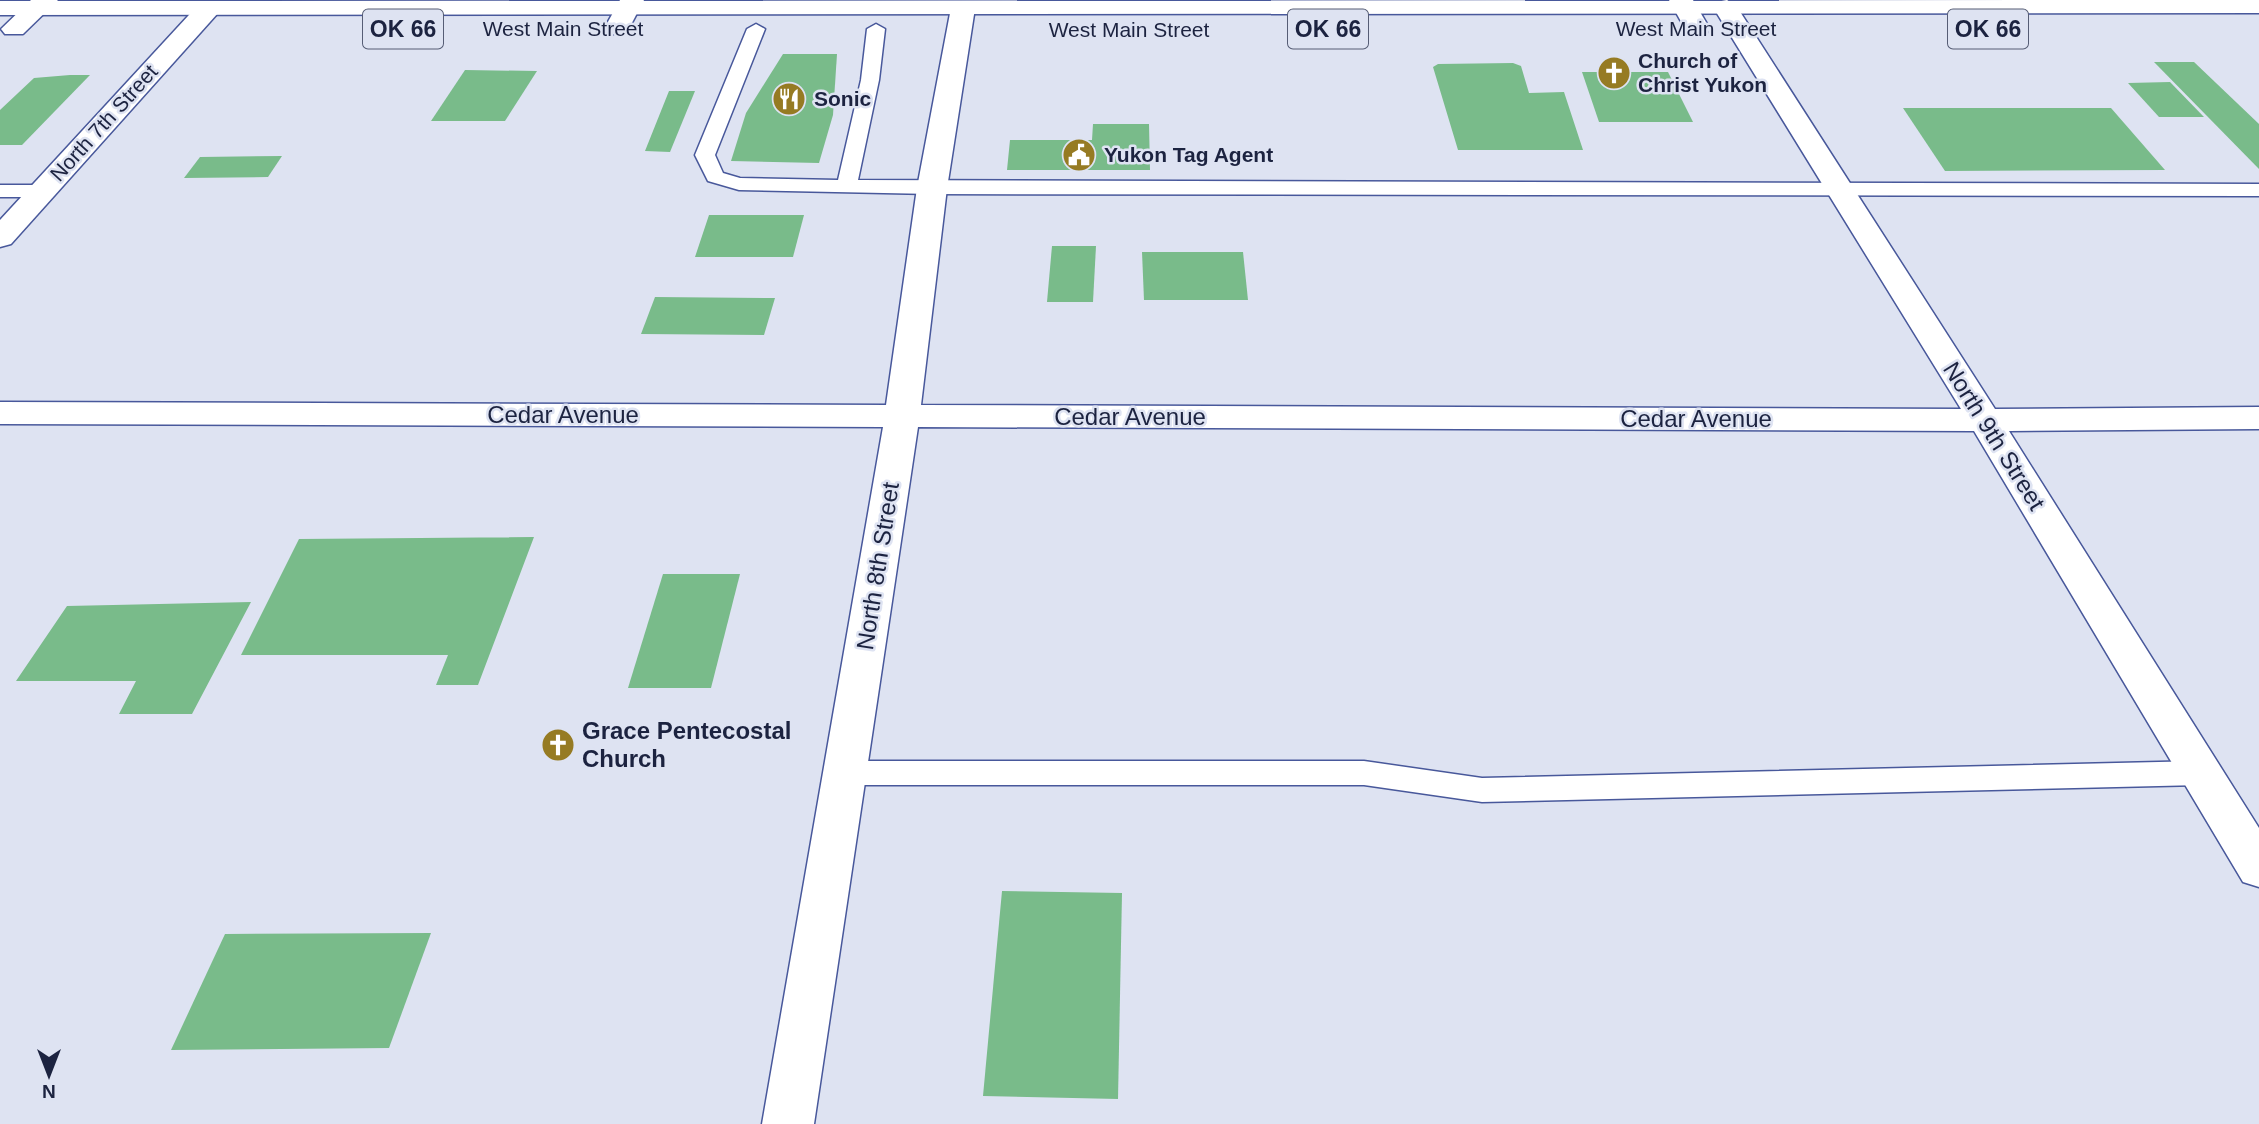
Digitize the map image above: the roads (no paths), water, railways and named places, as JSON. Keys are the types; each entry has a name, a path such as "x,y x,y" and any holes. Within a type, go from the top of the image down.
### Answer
{"street":[{"name":"West Main Street","path":"0,8 42,4 143,4 209,8 279,4 961,19 1688,12 1732,18 2259,30"},
{"path":"7,29 42,4"},
{"name":"West Main Street","path":"1732,18 2041,4 2259,6"},
{"name":"North 7th Street","path":"0,238 209,8"},
{"name":"West Main Street","path":"7,29 189,30 626,12 756,30 876,30 961,19"},
{"name":"North 9th Street","path":"1732,18 1984,420 2259,868"},
{"name":"North 8th Street","path":"788,1124 902,416 932,188 961,19"},
{"name":"Cedar Avenue","path":"0,413 1984,420 2259,418"}],"lane":[{"path":"756,30 705,155 715,177 739,184 932,188 2259,190"},
{"path":"847,186 870,80 876,30"},
{"path":"0,191 43,191"},
{"path":"845,773 1363,773 1482,790 2201,773"}],"place":[{"name":"Church of Christ Yukon","path":"1614,73"},
{"name":"Sonic","path":"789,99"},
{"name":"Yukon Tag Agent","path":"1079,155"},
{"name":"Grace Pentecostal Church","path":"558,745"}]}
